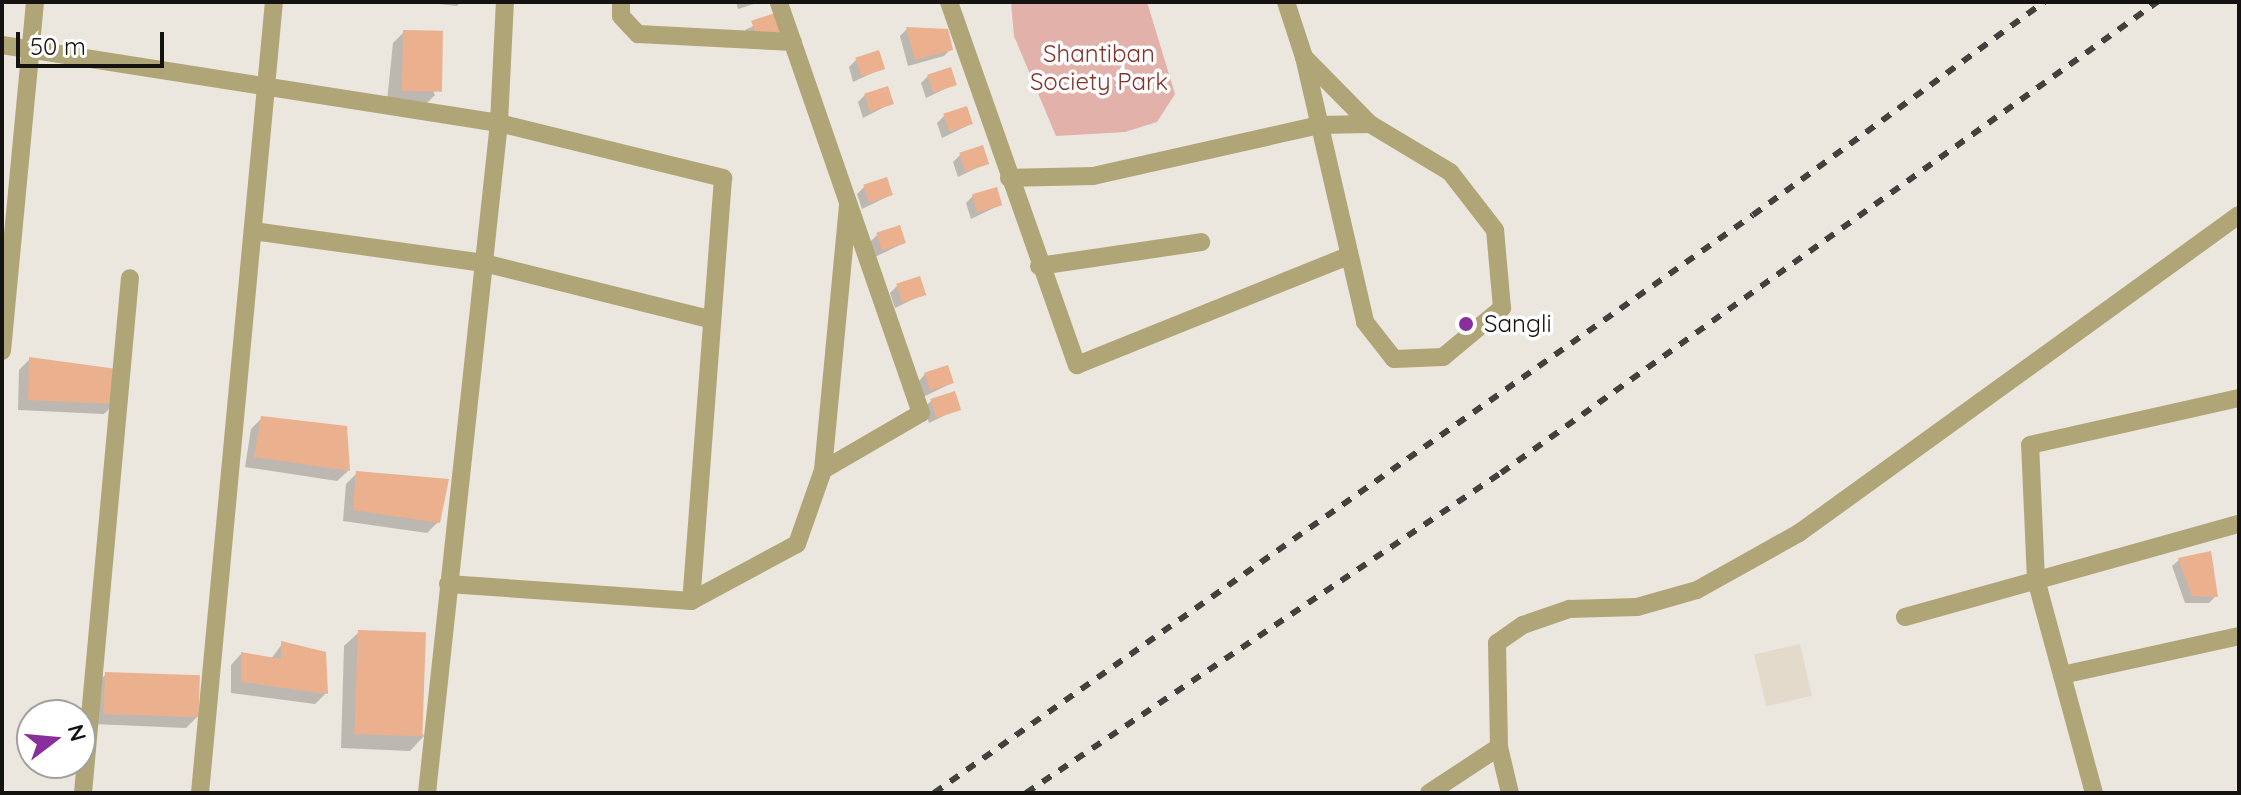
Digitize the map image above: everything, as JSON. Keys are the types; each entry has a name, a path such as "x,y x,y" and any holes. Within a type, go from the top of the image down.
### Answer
{"street":[{"path":"2,351 35,2"},
{"path":"200,793 274,2"},
{"path":"427,793 499,123 505,2"},
{"path":"621,2 621,16 638,34 793,42"},
{"path":"779,2 921,413 823,470"},
{"path":"949,2 1039,266 1077,365 1348,256"},
{"path":"1286,2 1304,57 1365,322 1394,359 1443,357 1502,308 1495,230 1450,172 1370,124 1304,57"},
{"path":"2,45 266,89 499,123 723,178 691,601"},
{"path":"1009,178 1093,176 1319,125 1370,124"},
{"path":"448,584 691,601 797,544 823,470 848,199"},
{"path":"1510,793 1499,747 1497,643 1523,625 1569,609 1637,607 1697,590 1799,533 2239,215"},
{"path":"253,231 484,263 712,320"},
{"path":"1039,266 1201,242"},
{"path":"83,793 130,278"},
{"path":"2094,793 2036,580 2030,445 2239,398"},
{"path":"1905,617 2239,524"},
{"path":"2062,675 2239,636"},
{"path":"1429,793 1499,747"}],"shaded area":[{"path":"1800,644 1812,696 1766,706 1754,655"}],"green space":[{"name":"Shantiban Society Park","path":"1011,2 1147,2 1175,94 1157,122 1125,132 1056,136 1014,36"}],"building":[{"path":"775,13 781,32 757,40 751,21"},
{"path":"906,27 948,29 953,50 915,60"},
{"path":"403,30 443,31 442,92 402,91"},
{"path":"879,50 885,69 861,77 855,58"},
{"path":"951,67 957,85 933,93 927,75"},
{"path":"888,86 894,104 870,112 864,94"},
{"path":"967,106 973,124 949,132 943,114"},
{"path":"983,145 989,164 965,172 959,153"},
{"path":"887,177 893,195 869,203 863,185"},
{"path":"997,187 1002,205 977,212 972,194"},
{"path":"900,225 906,243 882,251 876,233"},
{"path":"920,276 926,295 902,303 896,284"},
{"path":"29,357 117,369 117,404 28,400"},
{"path":"948,365 954,383 930,391 924,373"},
{"path":"955,391 961,410 936,418 930,399"},
{"path":"261,416 347,426 350,471 254,457"},
{"path":"356,471 449,479 440,523 353,510"},
{"path":"2211,551 2218,597 2192,596 2178,558"},
{"path":"358,630 426,632 422,736 354,734"},
{"path":"281,641 326,652 328,694 241,682 241,652 281,659"},
{"path":"105,672 200,675 198,717 104,714"}],"railway":[{"path":"934,793 1753,215 2044,2"},
{"path":"1026,793 1501,473 2157,2"}],"place":[{"name":"Sangli","path":"1466,324"}]}
